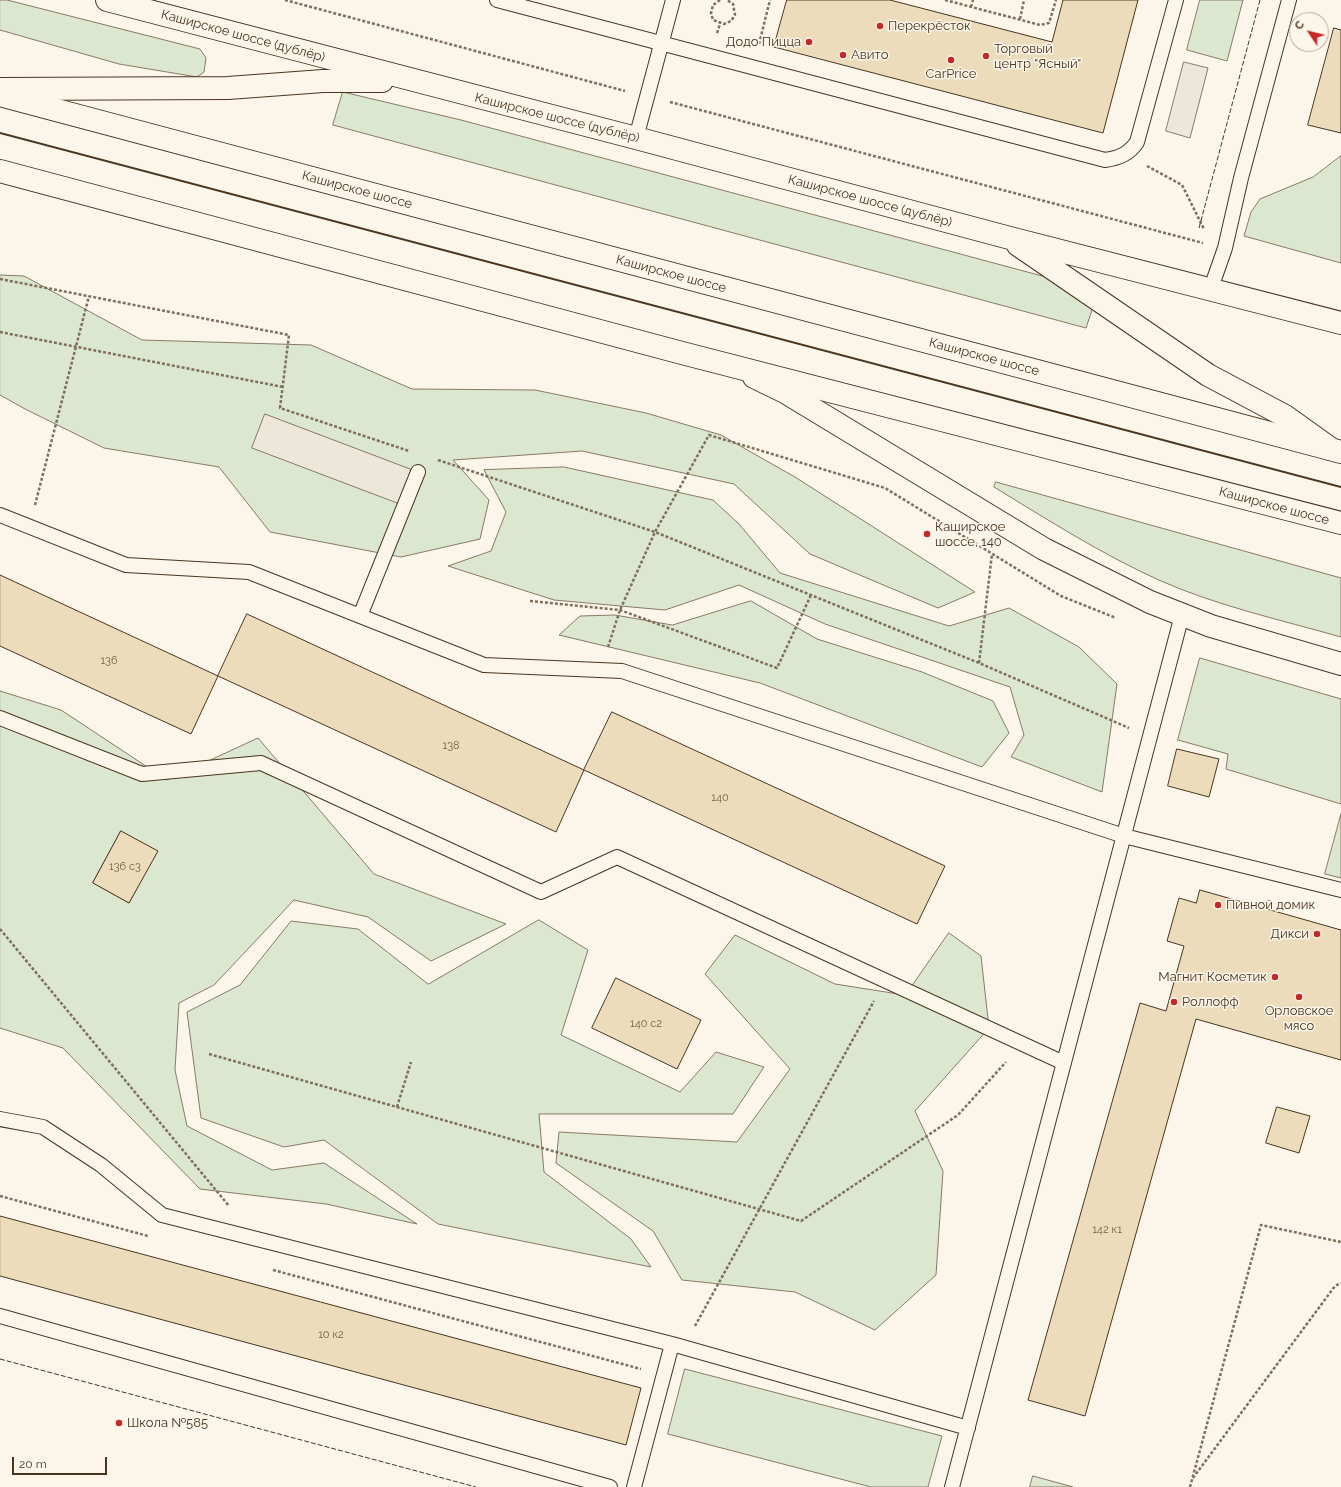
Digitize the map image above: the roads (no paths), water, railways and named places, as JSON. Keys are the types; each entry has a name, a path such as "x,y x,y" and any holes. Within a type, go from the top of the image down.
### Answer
{"main road":[{"name":"Каширское шоссе (дублёр)","path":"107,0 153,6 410,80 636,138 1006,237 1211,288 1341,323"},
{"path":"0,89 228,88 324,81 410,80"},
{"name":"Каширское шоссе","path":"0,95 1336,451"},
{"name":"Каширское шоссе","path":"0,171 733,366 1341,523"},
{"path":"1006,237 1208,375 1285,416 1336,451"},
{"path":"733,366 785,392 1044,549 1150,602 1211,626 1341,664"}],"lane":[{"path":"497,0 1105,160 1114,159 1126,154 1135,146 1141,132 1176,0"},
{"path":"636,138 673,0"},
{"path":"1211,288 1225,248 1241,178 1289,0"},
{"path":"360,616 418,472"},
{"path":"0,515 126,565 249,572 484,665 622,671 1124,836 1341,890"},
{"path":"952,1487 1182,615"},
{"path":"0,718 142,774 261,763 541,892 617,857 1064,1063"},
{"path":"0,1119 43,1127 101,1165 162,1215 678,1345 968,1428"},
{"path":"0,1316 610,1487"},
{"path":"634,1487 664,1375 678,1345"}],"place":[{"name":"Перекрёсток","path":"880,26"},
{"name":"Додо Пицца","path":"809,42"},
{"name":"Авито","path":"843,55"},
{"name":"Торговый центр \"Ясный\"","path":"986,56"},
{"name":"CarPrice","path":"951,60"},
{"name":"Каширское шоссе, 140","path":"927,534"},
{"name":"Пивной домик","path":"1218,905"},
{"name":"Дикси","path":"1317,934"},
{"name":"Магнит Косметик","path":"1275,977"},
{"name":"Орловское мясо","path":"1299,997"},
{"name":"Роллофф","path":"1174,1002"},
{"name":"Школа №585","path":"119,1423"}]}
